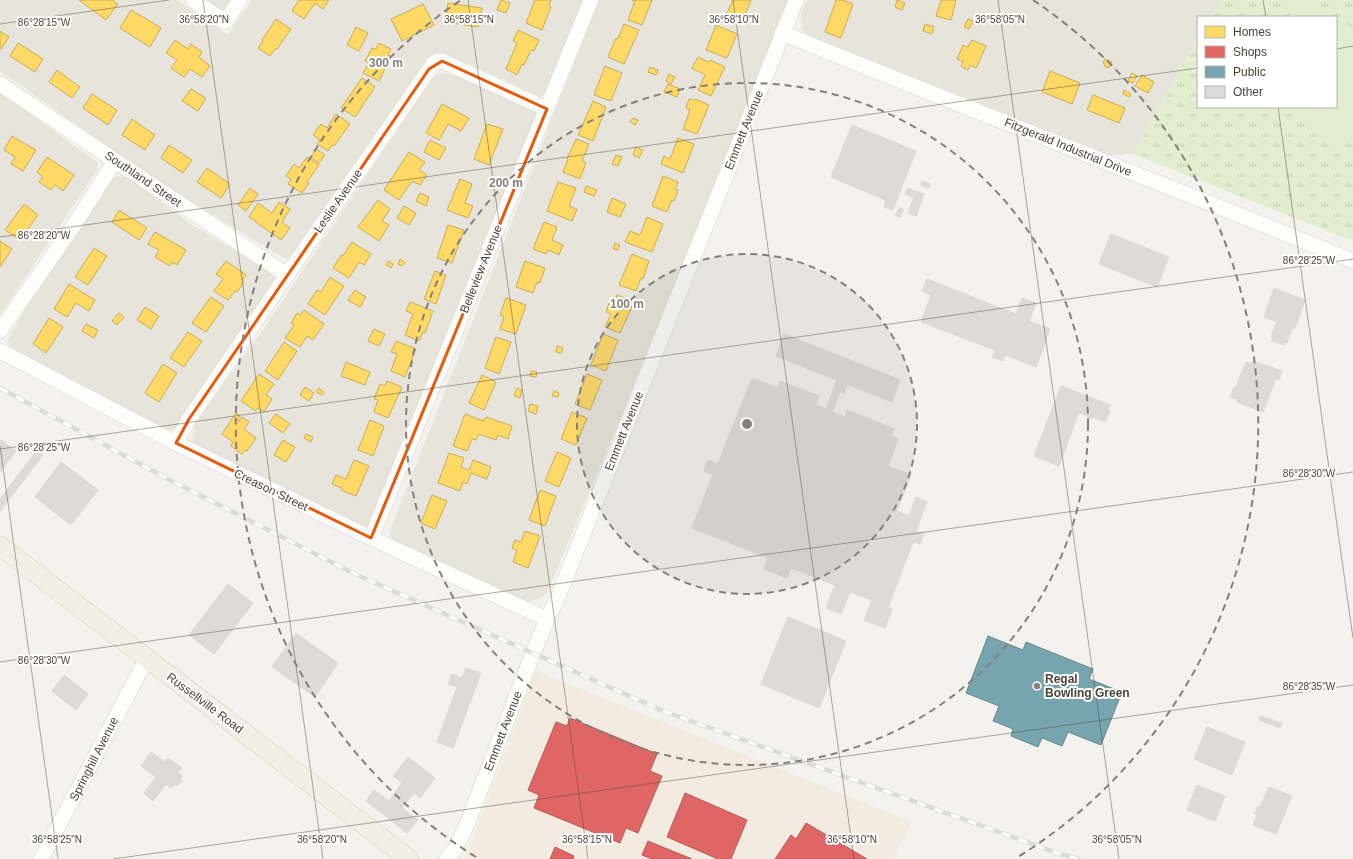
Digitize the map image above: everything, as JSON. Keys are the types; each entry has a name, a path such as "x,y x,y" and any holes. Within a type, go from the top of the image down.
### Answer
{"main road":[{"name":"Russellville Road","path":"0,546 409,859"}],"street":[{"path":"192,0 225,22 240,0"},
{"name":"Belleview Avenue","path":"371,538 591,0"},
{"name":"Emmett Avenue","path":"447,859 455,849 466,827 547,619 558,596 796,0"},
{"name":"Fitzgerald Industrial Drive","path":"782,33 941,98 1353,261"},
{"name":"Leslie Avenue","path":"176,443 189,419 433,64 438,61 442,61 547,109"},
{"name":"Southland Street","path":"0,84 287,275"},
{"path":"0,331 74,225 115,161"},
{"name":"Creason Street","path":"0,351 176,443 371,538 547,619"},
{"name":"Springhill Avenue","path":"41,859 146,658"}],"highlighted area":[{"path":"442,61 547,109 371,538 176,443 189,419 429,69"}],"shaded area":[{"path":"0,0 177,0 228,35 252,0 586,0 549,93 541,97 470,64 434,53 290,257 285,259 161,183 0,71"},
{"path":"203,0 236,0 229,9 219,10"},
{"path":"599,0 790,0 670,299 547,593 539,599 528,602 396,544 391,538 390,531"},
{"path":"807,0 1220,0 1211,16 1197,16 1197,41 1133,154 1110,155 806,34 801,28 801,14"},
{"path":"440,73 453,75 535,110 539,118 373,526 362,528 198,449 192,442 196,422 260,334 434,76"},
{"path":"0,92 97,162 98,169 0,315"},
{"path":"118,176 127,177 191,224 271,273 276,280 178,426 170,430 162,431 76,385 7,344 25,308 109,181"},
{"path":"536,671 912,822 893,859 465,859"}],"green space":[{"path":"1220,0 1353,0 1353,241 1133,154 1197,41 1197,108 1337,108 1337,16 1211,16"},
{"path":"1298,1 1329,16 1290,16"},
{"path":"1337,20 1353,28 1353,143 1337,138 1322,130 1303,114 1299,108 1337,108"}],"building: Homes":[{"path":"79,0 112,0 118,4 106,20"},
{"path":"299,0 329,0 323,9 315,3 304,19 292,11"},
{"path":"501,0 510,3 506,13 497,10"},
{"path":"535,0 551,0 549,6 551,7 542,30 526,23"},
{"path":"632,0 652,0 642,25 628,20 635,1"},
{"path":"733,0 751,0 742,22 726,15"},
{"path":"836,0 843,0 853,4 841,38 825,32"},
{"path":"897,0 905,3 902,10 895,7"},
{"path":"941,0 956,0 951,20 936,16"},
{"path":"448,3 482,8 478,27 445,22"},
{"path":"423,4 434,25 402,41 391,19"},
{"path":"131,10 161,28 150,47 120,28"},
{"path":"276,19 291,29 277,49 275,49 270,56 258,48"},
{"path":"968,19 973,21 969,29 964,27"},
{"path":"624,24 639,30 624,64 608,57"},
{"path":"925,24 934,27 932,34 923,31"},
{"path":"716,25 737,34 727,58 706,50"},
{"path":"356,27 368,33 359,51 347,45"},
{"path":"518,30 539,40 534,51 531,50 524,65 522,64 517,75 506,69 517,43 513,41"},
{"path":"0,31 9,37 1,49 0,49"},
{"path":"175,40 188,49 191,44 202,52 199,57 210,66 202,77 190,69 184,77 171,68 177,60 166,53"},
{"path":"972,40 986,46 976,68 970,65 968,70 961,66 963,62 957,59 963,45 968,47"},
{"path":"18,43 43,59 35,72 10,56"},
{"path":"379,43 391,49 388,55 391,56 379,81 363,73 369,63 365,61 372,48 376,49"},
{"path":"698,57 708,62 710,60 725,67 711,96 698,90 705,75 692,68"},
{"path":"1105,59 1112,62 1109,68 1104,66 1105,64 1103,63"},
{"path":"605,66 622,73 611,101 594,95"},
{"path":"650,67 658,70 656,75 648,72"},
{"path":"57,70 80,87 72,98 49,82"},
{"path":"1050,71 1080,83 1072,104 1042,92"},
{"path":"1132,73 1137,76 1133,83 1128,81"},
{"path":"669,74 675,77 671,84 666,81"},
{"path":"1142,75 1154,82 1148,93 1135,86"},
{"path":"362,78 375,87 355,117 341,108"},
{"path":"668,84 680,89 677,97 664,92"},
{"path":"191,89 206,98 198,111 182,101"},
{"path":"1124,90 1131,94 1129,97 1123,94"},
{"path":"92,94 117,110 108,125 83,108"},
{"path":"1093,95 1125,108 1119,123 1087,110"},
{"path":"689,99 695,99 709,105 697,134 683,129 690,110 686,108"},
{"path":"593,101 606,107 593,141 578,135"},
{"path":"442,104 469,118 461,131 448,124 439,140 426,133"},
{"path":"336,114 350,124 334,146 332,145 328,151 317,144 320,140 313,135 321,124 327,128"},
{"path":"633,118 638,120 635,125 630,122"},
{"path":"132,119 155,135 145,150 122,135"},
{"path":"487,124 503,129 489,165 474,159"},
{"path":"12,136 36,150 23,171 11,164 15,157 4,150"},
{"path":"678,138 694,144 683,173 661,164 664,156 670,159"},
{"path":"576,139 589,144 582,161 586,163 580,179 563,172"},
{"path":"430,140 446,148 439,160 424,152"},
{"path":"169,145 192,160 183,173 161,158"},
{"path":"636,147 643,150 639,158 633,155"},
{"path":"316,149 325,155 319,163 311,158"},
{"path":"409,152 425,162 419,170 427,175 420,185 412,181 399,200 384,190"},
{"path":"616,155 622,157 618,166 612,164"},
{"path":"47,157 74,175 63,191 55,185 51,190 39,182 43,177 37,172"},
{"path":"307,157 319,165 307,182 309,183 302,193 288,184 291,179 286,176 294,164 299,168"},
{"path":"207,168 230,184 221,198 197,182"},
{"path":"663,176 678,182 675,189 678,190 674,201 672,200 667,212 652,206"},
{"path":"460,179 472,184 465,203 473,206 468,218 447,210"},
{"path":"558,182 576,188 569,206 577,209 572,221 547,211"},
{"path":"586,186 597,190 594,196 584,192"},
{"path":"250,188 258,194 246,211 238,205"},
{"path":"420,193 429,197 426,206 416,201"},
{"path":"612,198 626,204 620,217 607,212"},
{"path":"378,200 390,209 382,221 389,225 379,241 358,227"},
{"path":"279,202 290,209 282,222 290,228 281,240 249,217 258,203 272,213"},
{"path":"24,204 38,215 20,240 5,230"},
{"path":"404,206 416,213 409,225 397,218"},
{"path":"119,210 147,228 139,240 112,222"},
{"path":"647,217 663,224 652,252 625,242 630,231 640,235"},
{"path":"544,222 557,227 552,240 563,245 559,255 548,250 546,254 533,249"},
{"path":"448,225 464,230 452,263 437,258"},
{"path":"155,232 186,250 177,265 172,262 170,266 155,257 159,250 148,244"},
{"path":"0,241 12,249 0,267"},
{"path":"352,242 371,254 364,265 359,262 349,278 333,268 341,255 343,256"},
{"path":"615,243 620,245 618,250 613,249"},
{"path":"94,248 107,256 88,285 75,277"},
{"path":"632,254 649,261 643,279 641,278 636,291 619,285"},
{"path":"400,259 405,262 402,266 398,264"},
{"path":"226,261 246,275 242,280 244,282 237,292 235,291 228,300 214,291 223,279 216,274"},
{"path":"388,261 393,264 391,268 386,265"},
{"path":"525,261 545,268 540,283 537,282 533,293 516,287"},
{"path":"435,271 446,275 436,304 424,299"},
{"path":"330,277 344,286 325,315 308,304 317,290 321,292"},
{"path":"69,284 95,300 89,311 76,303 67,317 54,309"},
{"path":"355,290 366,297 360,307 348,300"},
{"path":"617,295 634,302 620,333 605,327 611,314 606,312 609,303 613,305"},
{"path":"211,297 224,306 206,332 192,323"},
{"path":"506,298 526,305 516,334 500,329 504,317 500,315"},
{"path":"410,302 433,311 425,333 423,332 419,341 405,335 413,314 406,311"},
{"path":"145,307 159,316 151,329 137,320"},
{"path":"304,310 324,324 313,340 307,336 300,347 285,338 294,325 291,323 297,313 300,315"},
{"path":"119,313 124,317 117,325 112,321"},
{"path":"49,318 63,327 46,353 33,344"},
{"path":"86,324 98,330 94,338 82,331"},
{"path":"374,329 385,334 379,346 368,341"},
{"path":"188,332 202,341 184,367 170,358"},
{"path":"603,334 618,340 606,371 591,365"},
{"path":"496,337 511,342 499,374 485,368"},
{"path":"396,341 416,349 405,377 391,371 397,354 391,352"},
{"path":"284,342 297,351 278,380 265,371"},
{"path":"557,346 563,348 561,353 556,352"},
{"path":"346,362 370,372 365,385 341,376"},
{"path":"163,364 177,373 159,402 145,393"},
{"path":"531,371 537,372 536,377 530,376"},
{"path":"259,374 274,384 266,395 272,399 264,412 258,408 256,411 241,401"},
{"path":"587,374 602,380 590,410 575,404"},
{"path":"482,375 496,382 484,410 469,403"},
{"path":"387,381 402,387 388,418 374,412 378,400 374,399 380,384 385,386"},
{"path":"305,387 314,393 309,401 300,395"},
{"path":"319,388 324,392 322,395 316,392"},
{"path":"517,388 522,390 520,398 514,396"},
{"path":"554,391 559,393 558,397 552,396"},
{"path":"530,404 538,406 536,414 528,411"},
{"path":"572,412 587,418 576,445 561,439"},
{"path":"236,413 240,416 237,420 239,421 242,417 249,422 244,429 256,438 247,451 245,450 242,454 231,446 233,442 222,434"},
{"path":"276,414 290,424 283,433 269,423"},
{"path":"465,414 484,421 486,417 512,426 508,439 498,435 496,440 479,434 476,440 472,439 467,451 453,446"},
{"path":"370,420 384,426 373,456 358,450"},
{"path":"306,434 313,437 311,442 304,438"},
{"path":"283,440 295,447 286,462 274,455"},
{"path":"557,452 571,458 559,487 545,481"},
{"path":"449,453 464,458 461,467 469,470 473,460 491,467 487,479 471,473 467,484 463,482 460,491 438,483"},
{"path":"354,460 369,466 356,496 341,490 342,488 332,484 336,475 346,479"},
{"path":"540,490 556,496 545,526 529,520"},
{"path":"432,495 447,501 435,529 421,523"},
{"path":"525,531 540,536 528,568 513,562 517,550 512,548 515,540 521,542"}],"building: Shops":[{"path":"570,718 657,754 650,771 662,776 638,833 626,828 620,843 534,808 539,795 528,790 556,722 567,726"},
{"path":"685,793 747,820 731,859 718,859 667,837"},
{"path":"806,823 867,859 775,859 791,835 796,839"},
{"path":"648,841 692,859 652,859 642,855"},
{"path":"555,847 574,856 573,859 550,859"}],"building: Public":[{"name":"Regal Bowling Green","path":"988,636 1023,650 1026,642 1093,669 1089,679 1122,692 1101,745 1068,732 1062,746 1042,738 1038,747 1011,736 1013,729 993,721 999,706 966,693"}],"building: Other":[{"path":"852,125 916,151 895,204 831,177"},
{"path":"922,181 930,184 929,188 921,185"},
{"path":"908,188 915,191 913,197 905,194"},
{"path":"916,191 924,194 916,216 908,213"},
{"path":"886,201 895,204 893,210 884,207"},
{"path":"899,208 904,210 900,217 895,216"},
{"path":"1111,234 1169,257 1157,287 1099,264"},
{"path":"927,279 1016,314 1022,298 1036,303 1029,321 1050,329 1036,367 1005,355 1003,361 992,357 995,350 921,322 931,295 922,291"},
{"path":"1274,288 1305,300 1295,328 1292,328 1287,343 1285,342 1284,345 1272,341 1273,337 1271,337 1277,322 1264,317"},
{"path":"784,334 900,380 892,402 847,384 844,393 840,392 832,412 845,417 847,410 894,429 891,436 898,439 888,466 911,475 897,511 909,516 916,497 927,502 916,531 924,534 920,544 913,542 888,608 892,609 885,628 864,620 872,600 850,592 841,614 826,608 835,585 791,568 787,578 764,569 768,558 692,528 713,475 704,471 708,460 718,464 752,378 778,388 780,381 819,396 816,405 826,409 837,380 776,356"},
{"path":"1246,362 1251,364 1252,362 1256,362 1282,371 1279,380 1276,378 1263,412 1237,402 1237,399 1230,397 1234,387 1236,387"},
{"path":"1061,386 1110,405 1108,410 1110,411 1105,422 1093,417 1092,419 1079,412 1059,466 1034,456"},
{"path":"1,440 16,451 0,472 0,441"},
{"path":"37,450 43,455 0,511 0,499"},
{"path":"61,462 98,490 71,525 35,497"},
{"path":"228,584 253,603 214,654 189,635"},
{"path":"788,617 846,641 819,708 761,684"},
{"path":"296,633 338,663 315,697 272,667"},
{"path":"466,668 481,673 453,748 437,742 457,687 448,684 452,674 462,678"},
{"path":"64,675 88,694 76,710 52,691"},
{"path":"1261,716 1282,723 1280,728 1259,720"},
{"path":"1207,727 1245,742 1232,775 1194,759"},
{"path":"151,752 165,762 168,758 182,768 178,772 183,776 180,779 182,780 177,786 174,784 171,788 166,784 153,801 144,793 156,777 141,766"},
{"path":"408,757 435,778 420,798 414,793 402,808 418,820 407,833 366,801 374,790 389,801 402,783 393,776"},
{"path":"1197,785 1225,796 1215,821 1187,810"},
{"path":"1269,787 1292,796 1276,834 1253,825 1257,815 1254,814 1258,806 1260,807"}],"railway":[{"path":"0,388 164,477 355,574 663,711 1057,853 1078,859"}],"place":[{"name":"Regal Bowling Green","path":"1037,686"}]}
